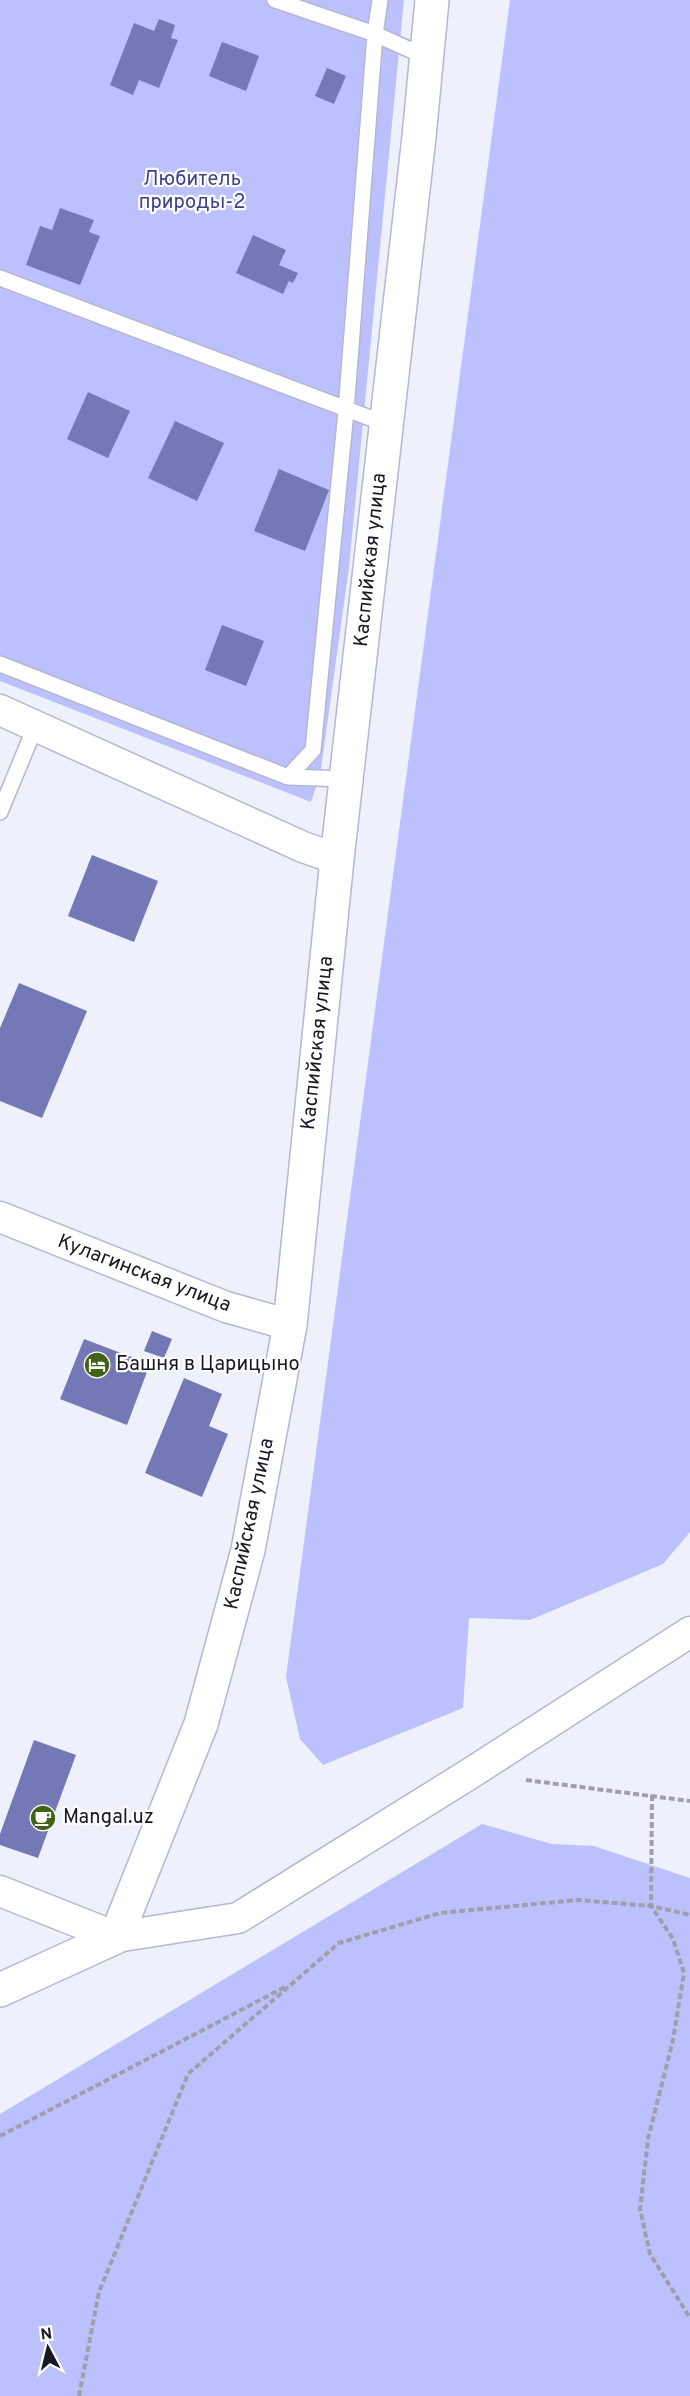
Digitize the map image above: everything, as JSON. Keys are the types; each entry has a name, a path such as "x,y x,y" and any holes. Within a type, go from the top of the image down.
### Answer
{"street":[{"name":"Каспийская улица","path":"116,1937 201,1724 248,1550 290,1325 337,859 432,0"},
{"path":"0,710 303,847 337,859"},
{"name":"Кулагинская улица","path":"0,1217 226,1307 290,1325"},
{"path":"0,1990 116,1937 238,1917 471,1773 690,1632"},
{"path":"0,1891 116,1937"}],"lane":[{"path":"275,0 375,34 426,57"},
{"path":"288,777 313,750 346,411 375,34 380,0"},
{"path":"0,278 346,411 386,424"},
{"path":"0,664 288,777 346,779"},
{"path":"0,812 36,726"}],"path":[{"path":"471,1773 690,1801"},
{"path":"652,1795 651,1906 673,1939 684,1972 673,2040 648,2139 640,2209 650,2254 690,2318"},
{"path":"79,2396 99,2292 188,2074 339,1943 440,1913 578,1900 651,1906 690,1915"},
{"path":"0,2136 296,1981"}],"green space":[{"name":"Любитель природы-2","path":"0,0 404,0 349,567 320,776 311,802 0,681"},
{"path":"510,0 690,0 690,1532 663,1564 530,1620 469,1618 463,1708 323,1765 300,1739 286,1677"},
{"path":"482,1824 552,1844 594,1846 690,1878 690,2396 0,2396 0,2114"}],"building":[{"path":"159,19 175,25 171,38 178,40 159,88 139,80 133,95 110,85 134,23 154,31"},
{"path":"222,42 259,56 246,91 209,76"},
{"path":"327,68 346,76 334,104 315,96"},
{"path":"60,208 94,220 89,232 100,236 80,285 26,265 40,226 52,230"},
{"path":"253,235 286,250 279,265 298,273 293,283 289,281 283,294 236,273"},
{"path":"88,392 130,411 108,458 67,439"},
{"path":"175,421 224,443 197,501 148,478"},
{"path":"279,469 329,490 305,551 254,531"},
{"path":"222,625 264,641 246,686 205,670"},
{"path":"92,855 158,881 134,942 68,916"},
{"path":"19,983 87,1011 42,1118 0,1101 0,1028"},
{"path":"152,1331 172,1339 164,1358 144,1351"},
{"path":"84,1339 150,1364 127,1425 60,1399"},
{"path":"184,1378 222,1394 209,1426 228,1434 202,1497 145,1473"},
{"path":"34,1740 76,1755 38,1858 0,1845 0,1834"}],"place":[{"name":"Башня в Царицыно","path":"97,1365"},
{"name":"Mangal.uz","path":"43,1818"}]}
